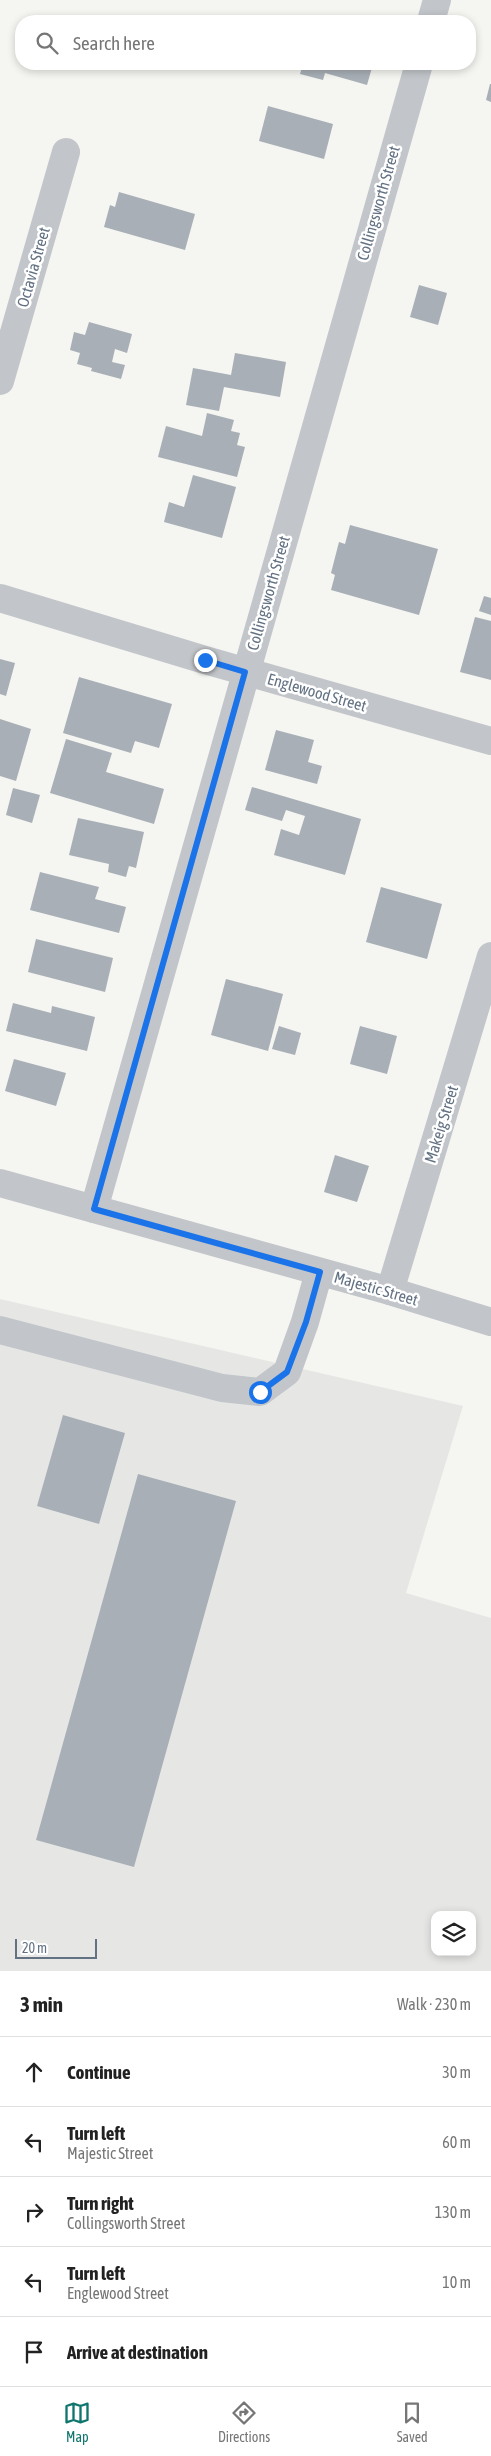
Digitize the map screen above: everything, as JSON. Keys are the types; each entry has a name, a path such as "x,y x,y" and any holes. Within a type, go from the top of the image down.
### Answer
{"street":[{"path":"433,15 437,0"},
{"name":"Collingsworth Street","path":"94,1209 417,70"},
{"name":"Octavia Street","path":"0,381 66,152"},
{"name":"Englewood Street","path":"0,598 245,672 491,741"},
{"name":"Makeig Street","path":"390,1291 491,956"},
{"name":"Majestic Street","path":"0,1183 390,1291 491,1322"},
{"path":"0,1330 222,1388 260,1392 287,1372 306,1322 320,1272"}],"shaded area":[{"path":"0,1299 463,1406 406,1593 491,1618 491,1971 0,1971"}],"building":[{"path":"301,70 371,70 367,85 325,73 323,80 300,74"},
{"path":"491,84 491,102 486,100"},
{"path":"268,106 333,124 324,159 259,141"},
{"path":"119,192 195,214 185,250 104,227 110,205 115,207"},
{"path":"419,285 447,293 438,325 410,317"},
{"path":"89,322 132,334 127,353 115,349 112,362 125,365 121,379 91,371 92,368 77,364 80,353 70,350 74,332 85,335"},
{"path":"235,353 286,362 280,397 224,387 219,411 186,405 193,368 231,375"},
{"path":"207,413 234,420 231,431 240,433 237,445 245,447 237,477 158,457 166,426 202,436"},
{"path":"193,475 236,487 222,538 164,522 169,502 184,507"},
{"path":"350,525 438,549 419,615 331,590 335,575 331,573 339,542 345,544"},
{"path":"484,596 491,598 491,615 479,611"},
{"path":"475,617 491,621 491,680 460,672"},
{"path":"0,659 15,663 6,696 0,694"},
{"path":"79,677 172,704 159,748 135,741 131,753 63,733"},
{"path":"0,719 31,729 16,781 0,776"},
{"path":"276,730 314,740 308,762 322,766 317,784 265,770"},
{"path":"66,739 112,753 106,772 164,789 154,824 50,793"},
{"path":"252,787 361,819 345,875 274,855 281,829 299,835 305,816 286,810 282,821 245,810"},
{"path":"13,788 40,795 32,823 6,815"},
{"path":"78,818 144,832 136,868 129,866 126,877 108,872 109,864 69,855"},
{"path":"40,872 99,887 95,899 126,907 119,933 30,910"},
{"path":"381,887 442,904 427,959 366,942"},
{"path":"36,939 113,958 105,992 28,972"},
{"path":"226,979 283,994 268,1051 211,1035"},
{"path":"13,1003 51,1013 52,1006 95,1017 87,1051 6,1031"},
{"path":"279,1026 301,1033 295,1055 272,1049"},
{"path":"360,1026 397,1036 387,1074 350,1064"},
{"path":"14,1059 66,1073 56,1106 5,1091"},
{"path":"335,1155 369,1166 357,1202 324,1192"},
{"path":"63,1415 125,1433 99,1524 37,1506"},
{"path":"138,1474 236,1501 134,1867 36,1840"}],"route":[{"path":"205,660 245,672 94,1209 320,1272 306,1322 287,1372 260,1392"}]}
